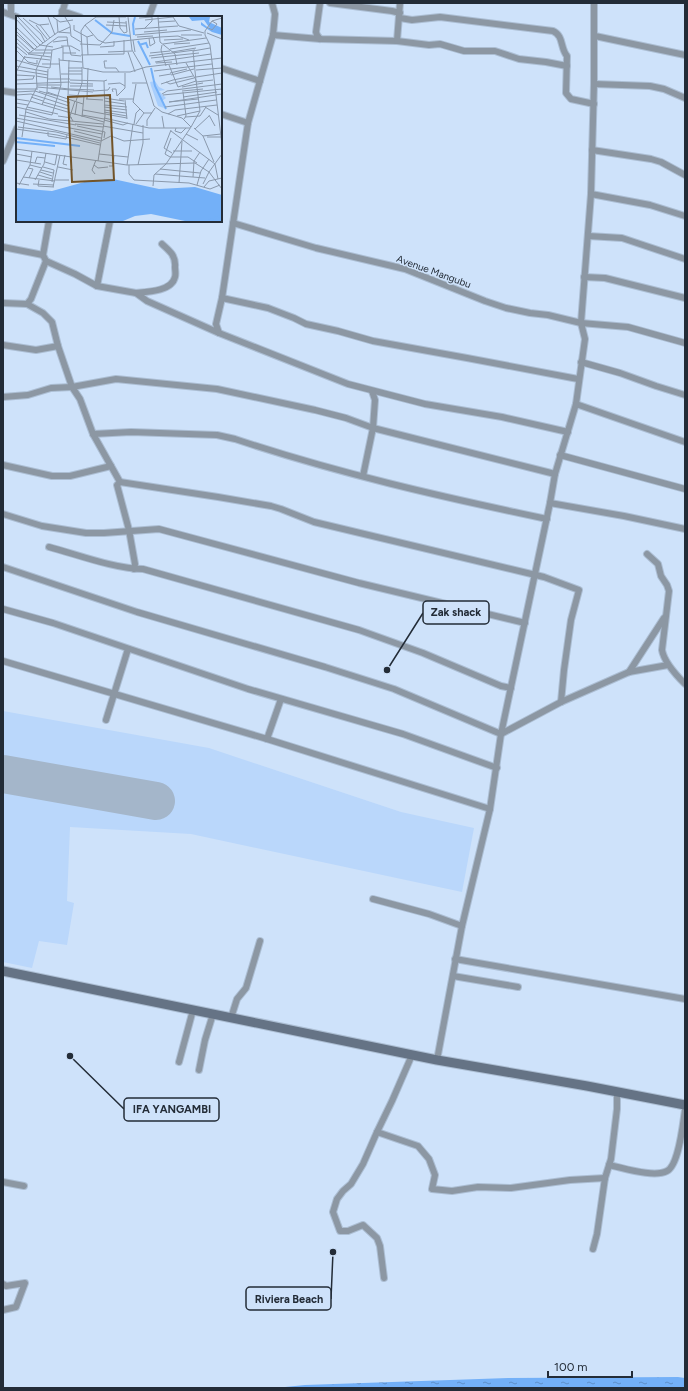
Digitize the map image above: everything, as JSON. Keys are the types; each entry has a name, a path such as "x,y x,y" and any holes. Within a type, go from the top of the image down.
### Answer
{"main road":[{"path":"3,970 437,1060 587,1086 685,1106"}],"street":[{"path":"11,3 11,14"},
{"path":"65,3 61,14 74,16"},
{"path":"150,16 154,3"},
{"path":"219,333 216,324 222,298 248,123 273,35 275,14 272,3"},
{"path":"320,3 316,32 320,39"},
{"path":"330,3 392,11 412,20 440,17 553,31 560,35 564,52 567,56 566,93 568,97 594,104"},
{"path":"397,41 400,3"},
{"path":"437,1060 455,959 490,809 501,734 547,519 555,474 576,404 578,380 585,339 581,323 591,194 594,104 594,3"},
{"path":"3,12 16,16"},
{"path":"273,35 320,39 397,41 429,45 440,44 464,51 495,51 519,59 567,66"},
{"path":"595,36 685,55"},
{"path":"222,68 260,81"},
{"path":"594,84 650,86 664,89 685,98"},
{"path":"3,92 16,93"},
{"path":"222,114 248,123"},
{"path":"3,161 6,149 16,130"},
{"path":"592,150 651,159 661,162 685,175"},
{"path":"591,194 650,204 685,216"},
{"path":"27,304 32,299 45,258 49,222"},
{"path":"97,286 110,222"},
{"name":"Avenue Mangubu","path":"233,223 316,248 405,269 506,308 548,315 581,323 628,327 685,343"},
{"path":"588,236 622,238 685,259"},
{"path":"3,247 45,258 97,286 136,293 164,288 175,278 175,262 172,253 162,244"},
{"path":"584,277 605,278 685,298"},
{"path":"136,293 147,302 219,333 348,384 424,404 502,417 568,432"},
{"path":"222,298 268,308 306,324 338,330 373,341 578,380"},
{"path":"3,303 27,304 43,313 52,322 58,346 72,387 80,399 93,434 120,482"},
{"path":"3,345 36,350 58,346"},
{"path":"581,362 620,373 685,395"},
{"path":"3,397 28,395 51,388 72,387 116,379 217,389 315,410 346,418 373,428 555,474"},
{"path":"363,476 373,428 375,400 372,391"},
{"path":"576,404 685,442"},
{"path":"93,434 131,432 216,436 235,439 363,476 454,499 547,519"},
{"path":"560,455 685,489"},
{"path":"3,465 52,476 70,476 111,466"},
{"path":"120,482 117,486 129,530 135,564 134,569"},
{"path":"120,482 271,506 314,522 441,554 544,577 579,590 571,620 561,702"},
{"path":"550,503 624,516 685,529"},
{"path":"3,514 42,526 86,533 159,529 359,582 525,623"},
{"path":"49,547 134,569 143,569 360,630 423,653 501,686 511,688"},
{"path":"647,554 658,564 661,576 669,590 662,650 663,657 685,684"},
{"path":"3,567 137,612 325,667 394,689 501,734"},
{"path":"3,609 128,648 248,689 403,734 497,768"},
{"path":"629,672 665,617"},
{"path":"106,720 128,648"},
{"path":"3,661 267,739 490,809"},
{"path":"501,734 561,702 629,672 668,665"},
{"path":"267,739 281,699"},
{"path":"373,899 429,914 462,926"},
{"path":"231,1018 237,999 246,988 260,941"},
{"path":"455,959 685,999"},
{"path":"452,976 518,987"},
{"path":"179,1062 193,1010"},
{"path":"199,1070 205,1040 213,1014"},
{"path":"384,1278 380,1246 375,1234 364,1225 348,1231 340,1231 333,1212 337,1199 351,1184 363,1164 412,1055"},
{"path":"593,1249 598,1234 605,1178 615,1135 617,1093"},
{"path":"609,1165 646,1172 660,1173 668,1170 673,1165 675,1158 685,1110"},
{"path":"377,1132 418,1146 429,1159 435,1175 432,1189 452,1191 478,1187 511,1188 570,1180 605,1178"},
{"path":"3,1182 24,1186"},
{"path":"3,1284 6,1286 25,1283 16,1307 3,1310"}],"shaded area":[{"path":"3,711 209,748 401,812 474,828 462,892 191,834 70,827 67,901 74,903 67,945 39,941 32,968 3,962"}],"water":[{"path":"508,1378 685,1378 685,1388 275,1388 305,1385"}],"runway":[{"path":"3,774 156,801"}],"place":[{"name":"Zak shack","path":"387,670"},
{"name":"IFA YANGAMBI","path":"70,1056"},
{"name":"Riviera Beach","path":"333,1252"}]}
